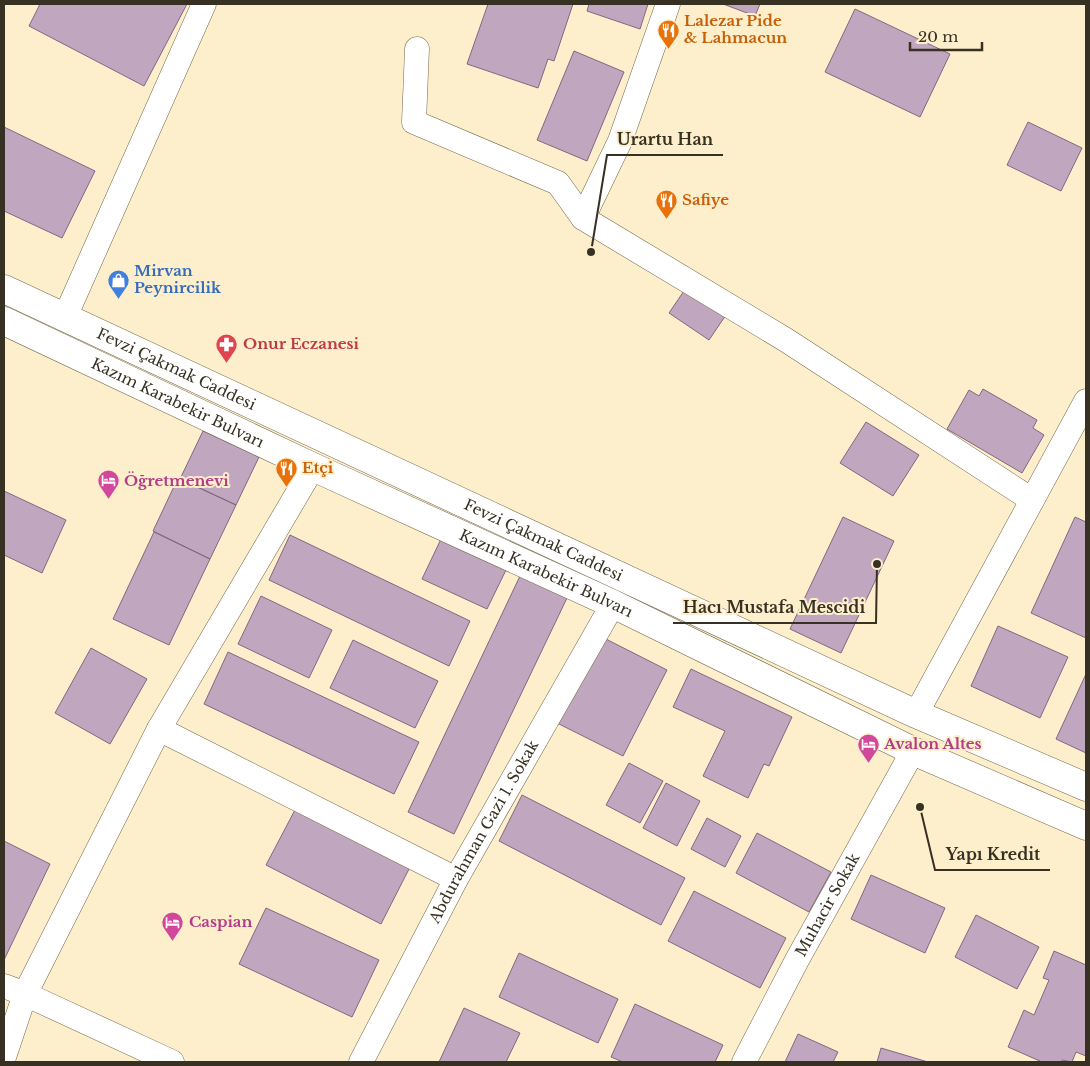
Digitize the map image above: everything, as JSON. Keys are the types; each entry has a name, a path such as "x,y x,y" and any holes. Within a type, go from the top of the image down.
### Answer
{"main road":[{"name":"Fevzi Çakmak Caddesi","path":"4,289 916,714 1086,787"},
{"name":"Kazım Karabekir Bulvarı","path":"4,321 313,467 613,604 913,751 1086,826"}],"street":[{"path":"65,317 204,4"},
{"path":"583,218 620,141 668,4"},
{"path":"417,49 414,122 558,183 583,218 786,340 1032,500"},
{"path":"916,714 1086,401"},
{"path":"4,1057 14,990 159,729 313,467"},
{"name":"Abdurahman Gazi 1. Sokak","path":"361,1062 456,879 613,604"},
{"path":"159,729 456,879"},
{"name":"Muhacir Sokak","path":"744,1062 797,960 913,751"},
{"path":"14,990 172,1062"}],"building":[{"path":"40,4 187,4 144,86 29,26"},
{"path":"488,4 573,4 554,61 548,59 538,88 467,64"},
{"path":"589,4 648,4 640,29 587,11"},
{"path":"723,4 760,4 755,16"},
{"path":"855,9 950,54 920,117 825,72"},
{"path":"574,51 624,72 587,161 537,140"},
{"path":"1028,122 1082,148 1061,191 1007,165"},
{"path":"4,127 95,171 62,238 4,211"},
{"path":"688,285 728,312 709,340 669,313"},
{"path":"983,389 1037,420 1033,428 1044,435 1022,473 947,429 969,390 979,396"},
{"path":"866,422 919,455 893,496 840,463"},
{"path":"203,431 259,457 236,505 180,479"},
{"path":"178,478 236,505 210,559 153,531"},
{"path":"4,491 66,520 42,573 4,555"},
{"path":"843,517 894,541 841,653 790,629"},
{"path":"1075,517 1086,522 1086,638 1031,613"},
{"path":"154,532 210,559 169,645 113,619"},
{"path":"290,535 470,621 449,666 269,580"},
{"path":"441,539 506,570 487,609 422,579"},
{"path":"520,576 567,598 454,834 408,812"},
{"path":"261,596 332,630 309,678 238,644"},
{"path":"998,626 1068,657 1040,718 971,686"},
{"path":"596,634 667,670 623,756 551,720"},
{"path":"353,640 438,681 415,728 330,688"},
{"path":"91,648 147,679 110,744 55,713"},
{"path":"228,652 419,742 394,794 204,704"},
{"path":"691,669 792,717 769,766 764,764 748,798 703,776 725,731 673,707"},
{"path":"1086,674 1086,753 1056,739"},
{"path":"629,763 663,781 640,823 606,805"},
{"path":"666,783 700,801 677,846 643,828"},
{"path":"522,795 685,878 661,925 499,841"},
{"path":"296,808 410,867 381,924 266,865"},
{"path":"707,818 741,836 725,867 691,849"},
{"path":"757,833 831,872 809,912 736,873"},
{"path":"4,841 50,864 4,960"},
{"path":"871,875 945,908 925,953 851,919"},
{"path":"694,891 786,938 760,988 668,941"},
{"path":"266,908 379,960 352,1017 239,964"},
{"path":"976,915 1039,947 1017,989 955,957"},
{"path":"1054,951 1086,965 1086,1056 1076,1052 1072,1062 1062,1060 1061,1062 1042,1062 1008,1047 1024,1010 1034,1015 1049,980 1043,978"},
{"path":"519,953 618,999 598,1043 499,997"},
{"path":"635,1004 723,1045 715,1062 623,1062 611,1057"},
{"path":"464,1008 520,1033 506,1062 439,1062"},
{"path":"798,1034 838,1052 833,1062 785,1062"},
{"path":"881,1048 928,1062 877,1062"}],"place":[{"name":"Lalezar Pide & Lahmacun","path":"668,49"},
{"name":"Safiye","path":"666,219"},
{"name":"Urartu Han","path":"591,252"},
{"name":"Mirvan Peynircilik","path":"118,299"},
{"name":"Onur Eczanesi","path":"227,363"},
{"name":"Etçi","path":"286,487"},
{"name":"Öğretmenevi","path":"108,500"},
{"name":"Hacı Mustafa Mescidi","path":"877,564"},
{"name":"Avalon Altes","path":"868,763"},
{"name":"Yapı Kredit","path":"920,807"},
{"name":"Caspian","path":"173,941"}]}
